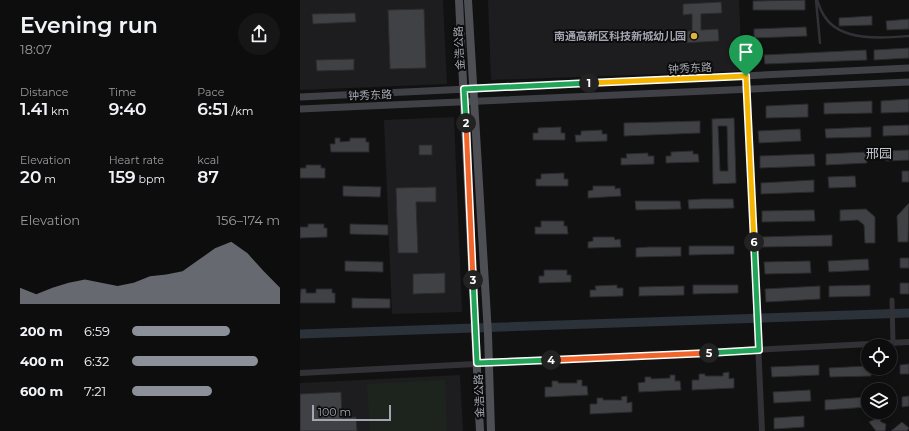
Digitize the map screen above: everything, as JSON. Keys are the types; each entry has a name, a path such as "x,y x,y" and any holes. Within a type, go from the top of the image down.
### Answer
{"main road":[{"path":"459,0 469,102 475,319 480,431"},
{"name":"金浩公路","path":"468,0 468,89"},
{"name":"钟秀东路","path":"300,97 909,68"},
{"name":"钟秀东路","path":"300,109 909,82"},
{"name":"金浩公路","path":"469,102 487,318 491,431"}],"street":[{"path":"746,76 758,308 762,431"},
{"path":"892,302 893,339"},
{"path":"897,343 909,342"},
{"path":"300,373 861,345"}],"lane":[{"path":"817,0 825,18 836,28 858,37 878,38 909,36"},
{"path":"817,0 820,43"}],"shaded area":[{"path":"300,0 443,0 447,84 300,90"},
{"path":"488,0 739,0 742,71 491,80"},
{"path":"454,117 462,312 392,314 384,120"},
{"path":"460,375 463,431 300,431 300,383"},
{"path":"445,380 447,431 370,431 367,384"}],"building":[{"path":"805,0 805,10 753,10 753,1"},
{"path":"721,2 722,13 701,14 701,30 718,29 719,41 683,43 683,31 692,31 692,14 683,15 683,4"},
{"path":"424,9 426,68 390,69 388,10"},
{"path":"355,13 356,22 313,24 312,14"},
{"path":"872,16 872,25 839,26 839,18"},
{"path":"909,19 909,29 887,30 886,21"},
{"path":"806,27 807,36 754,38 754,29"},
{"path":"909,48 909,58 874,60 874,50"},
{"path":"866,50 867,60 765,64 764,55"},
{"path":"354,59 354,70 317,71 316,60"},
{"path":"909,99 909,112 881,113 881,101"},
{"path":"872,101 872,113 824,114 824,103"},
{"path":"808,104 808,117 766,118 766,106"},
{"path":"734,118 736,183 713,184 712,119","holes":["718,126 727,126 728,171 720,171"]},
{"path":"700,121 700,133 624,136 624,123"},
{"path":"909,125 909,135 883,136 883,126"},
{"path":"561,127 561,133 565,133 565,140 533,140 533,133 538,133 538,128"},
{"path":"871,127 871,137 826,138 825,129"},
{"path":"800,129 801,141 759,143 758,131"},
{"path":"602,130 602,134 607,134 607,141 576,142 575,135 581,135 581,131"},
{"path":"335,138 340,138 340,142 350,141 350,138 366,138 366,142 369,142 369,152 331,152 330,144 335,144"},
{"path":"419,145 432,145 432,155 419,155"},
{"path":"909,150 909,160 886,161 885,151"},
{"path":"693,151 693,154 698,154 699,162 666,163 666,156 671,156 671,152"},
{"path":"867,152 867,163 826,165 826,154"},
{"path":"648,153 648,156 654,156 654,164 621,165 621,158 627,158 626,154"},
{"path":"814,154 815,166 760,168 760,156"},
{"path":"306,165 321,165 321,168 325,168 325,178 300,178 300,168 306,168"},
{"path":"902,171 909,171 909,182 902,182"},
{"path":"564,173 564,179 568,179 568,186 536,186 536,179 541,179 541,174"},
{"path":"855,176 856,187 829,188 828,177"},
{"path":"814,180 814,192 761,194 761,183"},
{"path":"343,186 381,187 380,197 343,196"},
{"path":"593,186 615,186 615,189 620,188 621,196 588,198 588,191 593,190"},
{"path":"436,187 436,202 416,202 418,253 398,253 396,188"},
{"path":"733,199 734,208 689,209 688,200"},
{"path":"635,201 680,201 681,209 636,210"},
{"path":"909,203 908,242 898,242 897,216"},
{"path":"866,209 875,217 875,243 865,243 864,225 858,220 840,221 840,210"},
{"path":"814,210 815,221 762,222 762,211"},
{"path":"541,221 564,221 564,226 567,226 568,234 535,234 535,227 541,227"},
{"path":"308,224 324,224 324,228 327,228 327,237 300,238 300,227 308,227"},
{"path":"350,224 388,225 388,235 350,234"},
{"path":"832,235 832,246 760,247 760,237"},
{"path":"593,237 614,237 615,240 620,239 621,247 588,248 588,242 593,241"},
{"path":"689,246 734,246 734,254 689,255"},
{"path":"681,247 681,256 636,257 636,248"},
{"path":"900,258 909,258 909,268 900,268"},
{"path":"868,259 869,270 829,272 828,261"},
{"path":"345,261 383,262 383,272 345,271"},
{"path":"810,261 811,273 765,274 764,262"},
{"path":"544,270 567,270 567,275 571,275 571,282 539,283 539,276 544,276"},
{"path":"445,273 445,293 413,294 413,274"},
{"path":"900,283 909,283 909,294 900,294"},
{"path":"617,285 617,288 623,288 623,296 590,297 590,290 596,290 595,286"},
{"path":"693,285 738,285 738,293 693,294"},
{"path":"870,285 870,296 829,297 829,286"},
{"path":"684,286 684,295 639,296 639,287"},
{"path":"820,286 820,299 766,302 765,289"},
{"path":"301,289 306,289 306,293 316,293 316,289 332,289 332,293 335,293 335,303 300,303"},
{"path":"352,298 390,299 390,308 352,308"},
{"path":"909,364 909,374 900,374 900,365"},
{"path":"819,365 819,375 772,377 771,367"},
{"path":"861,366 861,375 871,376 830,377 829,368"},
{"path":"729,372 729,379 734,378 734,388 692,390 692,380 699,380 699,374 705,374 705,376 723,376 723,373"},
{"path":"670,375 675,375 675,381 680,381 681,390 639,392 638,383 645,382 645,377 651,377 651,379 670,378"},
{"path":"577,380 582,380 582,386 587,386 588,395 545,397 545,387 552,387 552,381 558,381 558,383 577,383"},
{"path":"810,390 811,401 774,403 773,392"},
{"path":"341,392 342,418 356,417 357,431 300,431 300,394"},
{"path":"627,396 627,403 632,402 632,412 590,414 590,404 597,404 597,398 603,398 603,400 622,400 621,397"},
{"path":"909,396 909,406 902,407 902,397"},
{"path":"861,397 861,407 825,410 825,400"},
{"path":"804,416 804,427 774,429 774,418"},
{"path":"875,419 880,419 881,422 886,424 885,431 876,431 869,422"},
{"path":"902,422 909,428 907,431 891,431"}],"waterway":[{"path":"300,334 909,313"}],"place":[{"name":"南通高新区科技新城幼儿园","path":"694,36"}],"district":[{"name":"邢园","path":"879,153"}],"route":[{"path":"746,76 759,350 477,363 464,89 746,76"}]}
